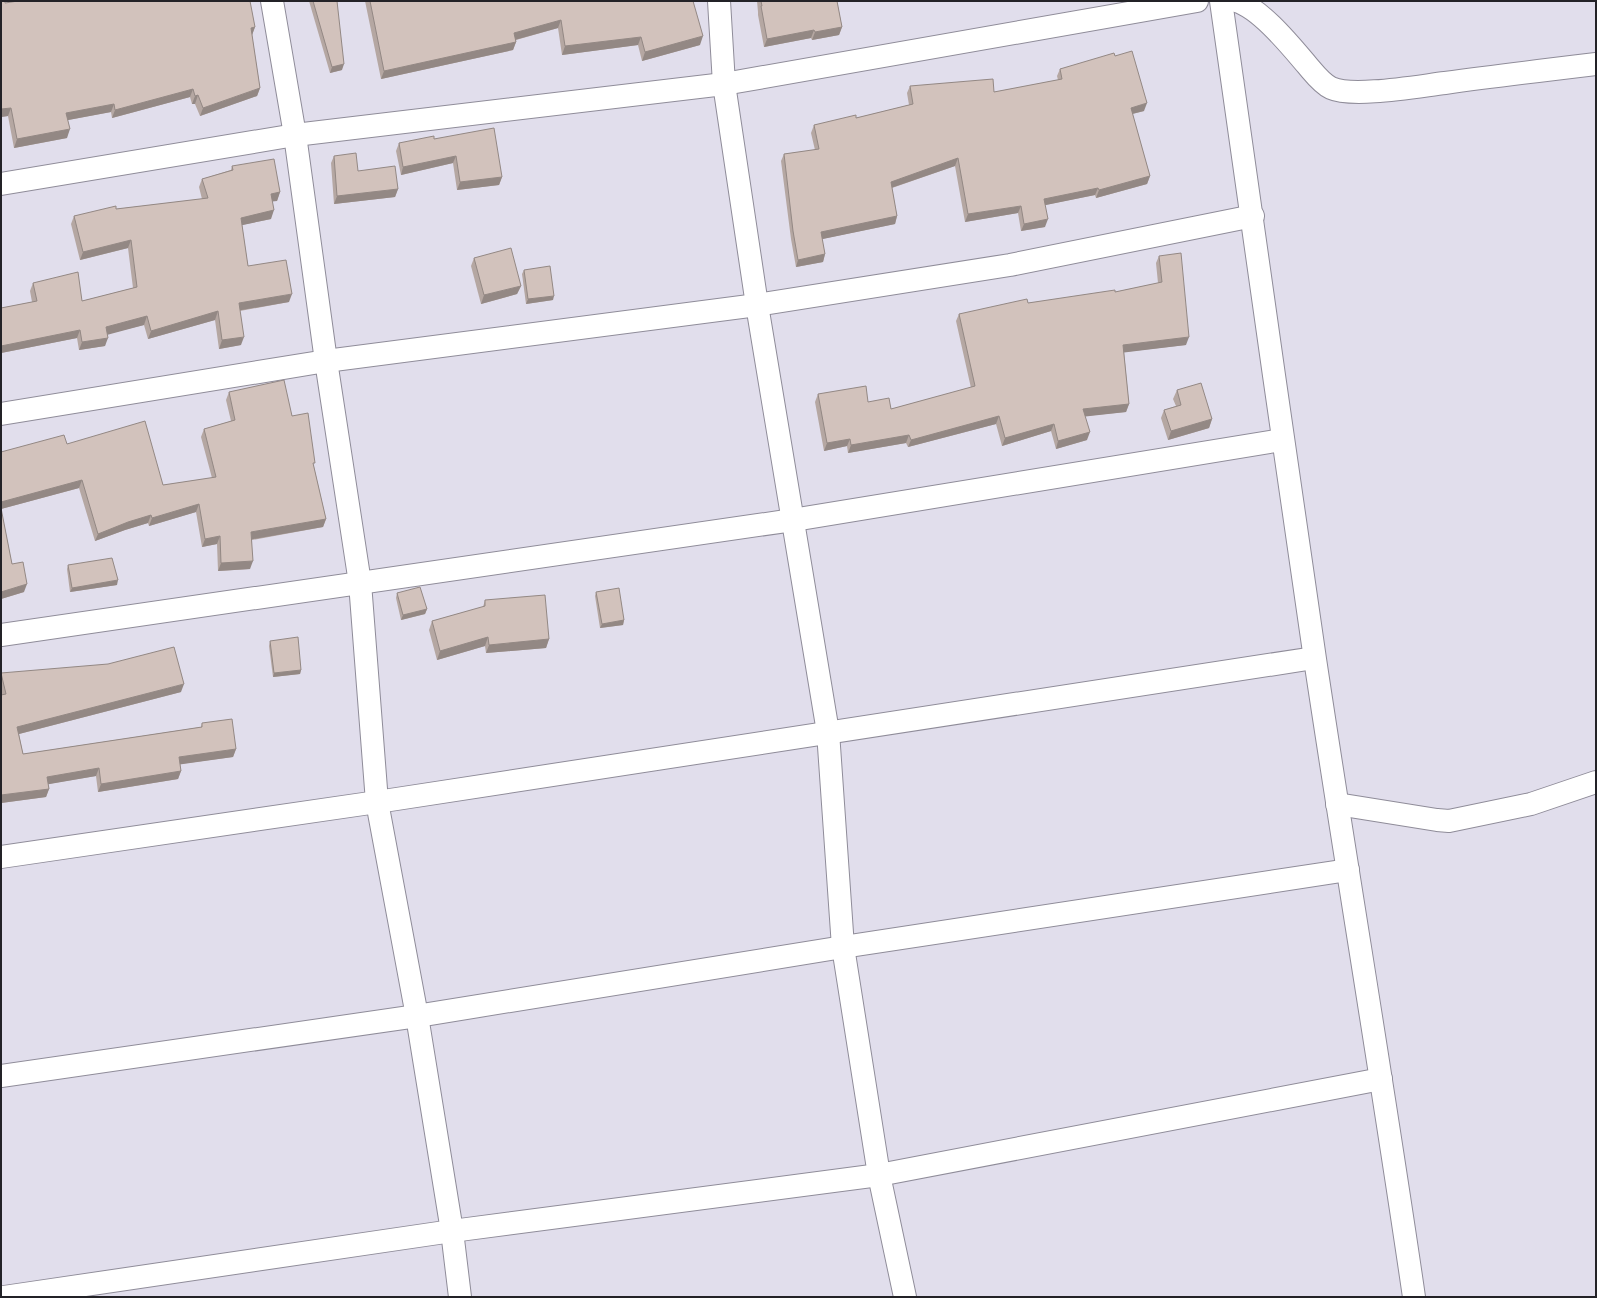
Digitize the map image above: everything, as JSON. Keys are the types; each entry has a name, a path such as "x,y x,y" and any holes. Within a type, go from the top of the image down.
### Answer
{"street":[{"path":"272,1 295,135 326,361 360,583 377,802 417,1016 452,1231 460,1297"},
{"path":"719,1 724,84 756,305 828,732 843,947 879,1175 905,1297"},
{"path":"1,184 295,135 724,84 1196,1"},
{"path":"1221,1 1253,216 1282,440 1314,658 1414,1297"},
{"path":"1236,1 1243,3 1257,12 1292,47 1320,79 1331,88 1346,92 1392,89 1596,64"},
{"path":"1,414 326,361 756,305 1010,265 1253,216"},
{"path":"1,635 793,520 1282,440"},
{"path":"1,857 377,802 1314,658"},
{"path":"1336,804 1449,821 1531,804 1596,782"},
{"path":"1,1076 417,1016 843,947 1348,870"},
{"path":"4,1297 452,1231 879,1175 1381,1079"}],"building":[{"path":"1,1 5,1 5,3 18,1 250,1 255,27 251,28 260,88 203,108 198,95 195,96 193,89 115,110 114,104 66,113 70,129 17,139 11,108 1,109"},
{"path":"313,1 337,1 344,64 332,67"},
{"path":"370,1 693,1 703,36 645,52 641,37 565,46 561,20 514,33 516,42 384,71"},
{"path":"761,1 837,1 842,27 815,32 814,30 767,39"},
{"path":"1132,51 1147,103 1131,108 1150,176 1099,190 1098,188 1044,199 1048,219 1024,224 1021,206 968,214 958,158 891,182 897,216 821,232 825,254 798,260 784,154 819,149 814,125 856,115 856,118 913,104 910,86 993,79 994,92 1062,79 1060,69 1114,53 1115,56"},
{"path":"494,128 502,177 460,182 456,156 403,167 399,143 434,136 434,139"},
{"path":"356,153 358,171 395,166 398,189 337,196 334,156"},
{"path":"274,159 280,192 271,194 274,210 241,218 248,266 286,260 292,294 239,303 244,337 222,340 218,311 151,331 147,316 106,327 108,338 82,342 80,330 1,346 1,308 37,301 33,283 78,272 82,301 137,287 131,240 83,252 74,216 116,206 116,209 208,198 202,179 233,170 232,166"},
{"path":"511,248 521,286 484,295 474,258"},
{"path":"1181,253 1189,337 1123,345 1129,404 1083,409 1090,432 1058,441 1054,424 1005,438 999,416 911,440 909,435 851,445 850,439 827,443 818,394 866,386 868,402 889,398 891,409 975,386 959,314 1027,299 1028,303 1115,290 1115,292 1162,282 1159,256"},
{"path":"550,266 554,296 528,299 524,270"},
{"path":"284,380 292,416 308,413 315,463 313,463 326,519 251,532 253,561 221,563 220,536 205,539 199,504 152,518 151,515 98,534 82,480 1,502 1,452 64,435 67,444 145,421 163,485 216,477 204,429 235,420 229,392"},
{"path":"1201,383 1212,419 1171,431 1164,410 1181,405 1177,390"},
{"path":"1,508 12,564 23,562 27,584 1,592"},
{"path":"112,558 118,580 72,588 68,565"},
{"path":"420,587 427,609 403,615 397,593"},
{"path":"619,588 624,620 602,624 596,592"},
{"path":"545,595 549,639 489,645 488,637 440,651 432,621 485,606 485,600"},
{"path":"298,637 301,670 274,673 270,641"},
{"path":"174,647 184,684 17,727 23,754 202,727 202,723 232,719 236,749 179,757 181,771 101,784 99,768 47,777 49,789 1,795 1,695 6,694 1,673 108,664"}]}
